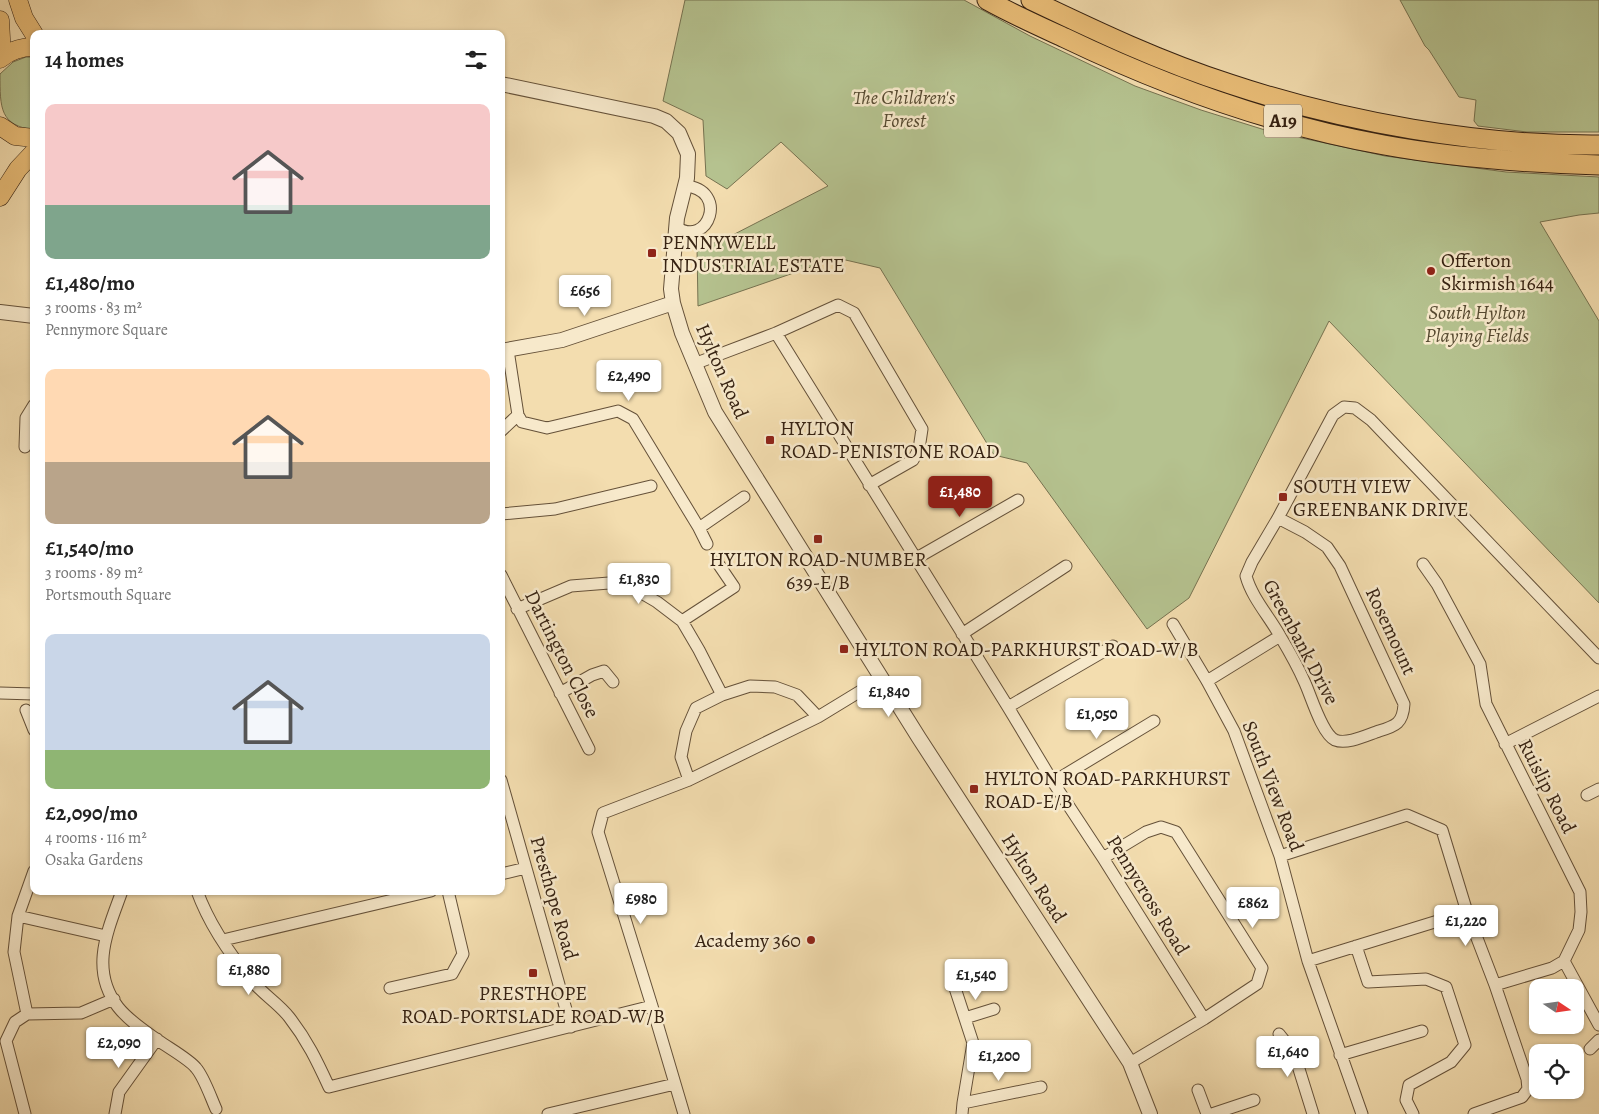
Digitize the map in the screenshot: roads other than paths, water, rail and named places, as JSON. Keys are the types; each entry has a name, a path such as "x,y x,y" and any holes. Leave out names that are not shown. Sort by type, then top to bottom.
{"highway":[{"name":"A19","path":"987,0 1120,64 1172,86 1280,121 1384,145 1434,152 1540,163 1599,165"},
{"name":"A19","path":"1031,0 1129,46 1180,67 1230,84 1334,114 1433,132 1498,140 1599,145"}],"main road":[{"path":"18,0 24,18 32,30"},
{"path":"0,20 1,58 18,49 30,48"},
{"path":"0,126 15,136 30,138"},
{"path":"0,197 18,169 30,156"}],"street":[{"name":"Hylton Road","path":"505,85 654,116 666,121 678,133 688,154 685,186 676,227 671,289 682,334 715,412 924,746 1130,1063 1150,1114"},
{"path":"676,227 685,232 693,232 706,224 710,217 710,201 706,194 699,189 685,186"},
{"path":"673,303 562,340 505,350 518,415 522,422 548,428 618,412 633,419 708,544"},
{"path":"694,364 776,333 838,305 854,313 922,428 920,449 913,460 869,485"},
{"path":"0,312 30,316"},
{"name":"Pennycross Road","path":"776,333 1053,782 1204,1019"},
{"name":"Greenbank Drive","path":"1333,740 1326,732 1305,683 1280,636 1249,587 1246,576 1333,415 1344,407 1355,408 1371,420 1599,658"},
{"path":"26,447 26,418 30,412"},
{"path":"505,427 518,415"},
{"path":"505,514 555,509 651,486"},
{"path":"699,528 744,497"},
{"path":"915,559 1018,500"},
{"name":"Rosemount","path":"1278,518 1305,532 1327,547 1340,566 1404,704 1404,714 1394,727 1341,742 1333,740"},
{"path":"682,621 734,587 717,562"},
{"name":"Ruislip Road","path":"1423,564 1437,584 1480,664 1486,704 1580,892 1581,912 1579,930 1564,961"},
{"path":"962,634 1066,566"},
{"name":"Dartington Close","path":"505,583 589,750"},
{"path":"518,609 571,586 609,583 646,594 682,621 722,695"},
{"name":"South View Road","path":"1172,624 1207,681 1234,731 1280,856 1308,961 1362,1114"},
{"path":"1207,681 1280,636"},
{"path":"1008,707 1113,646"},
{"path":"560,693 592,675 604,671 613,682"},
{"path":"684,1114 598,832 603,813 690,780 818,717 882,678"},
{"path":"690,780 681,757 686,731 696,708 722,695 750,686 775,687 797,695 818,717"},
{"path":"2,691 30,694"},
{"path":"1505,744 1599,696"},
{"path":"26,710 30,720"},
{"path":"1053,782 1154,721"},
{"path":"1587,795 1599,789"},
{"name":"Presthope Road","path":"505,794 571,1026"},
{"path":"1280,856 1407,815 1442,830 1467,912 1495,985 1527,1079 1528,1089 1522,1097 1474,1114"},
{"path":"1103,858 1146,832 1161,827 1176,832 1262,968 1258,984 1130,1063"},
{"path":"505,873 526,868"},
{"path":"27,1014 14,952 18,916 30,882"},
{"path":"121,895 102,952 104,974 108,989 118,1006 131,1020 196,1067 216,1109"},
{"path":"198,895 202,905 223,940 254,983 288,1015 310,1046 329,1087 652,1006"},
{"path":"223,940 414,895"},
{"path":"390,988 452,974 462,954 449,895"},
{"path":"1308,961 1467,912"},
{"path":"18,916 106,936"},
{"path":"1356,946 1368,982 1426,979 1446,988 1449,996 1465,1045 1451,1062 1409,1085 1406,1100 1413,1114"},
{"path":"1495,985 1552,968 1564,961 1599,1025"},
{"path":"954,985 973,1043 962,1108 1041,1087"},
{"path":"25,1114 6,1041 15,1022 27,1014 81,1013 114,999"},
{"path":"965,1018 994,1009"},
{"path":"1340,1054 1422,1031"},
{"path":"1279,1034 1294,1053 1313,1114"},
{"path":"115,1114 119,1092 156,1039"},
{"path":"1590,1049 1599,1040"},
{"path":"548,1114 675,1084"},
{"path":"1198,1090 1207,1114"},
{"path":"1212,1114 1254,1100"}],"place":[{"name":"PENNYWELL INDUSTRIAL ESTATE","path":"652,253"},
{"name":"Offerton Skirmish 1644","path":"1431,271"},
{"name":"HYLTON ROAD-PENISTONE ROAD","path":"770,440"},
{"name":"SOUTH VIEW GREENBANK DRIVE","path":"1283,497"},
{"name":"HYLTON ROAD-NUMBER 639-E/B","path":"818,539"},
{"name":"HYLTON ROAD-PARKHURST ROAD-W/B","path":"844,649"},
{"name":"HYLTON ROAD-PARKHURST ROAD-E/B","path":"974,789"},
{"name":"Academy 360","path":"811,940"},
{"name":"PRESTHOPE ROAD-PORTSLADE ROAD-W/B","path":"533,973"}],"park label":[{"name":"The Children's Forest","path":"904,108"},
{"name":"South Hylton Playing Fields","path":"1477,324"}]}
